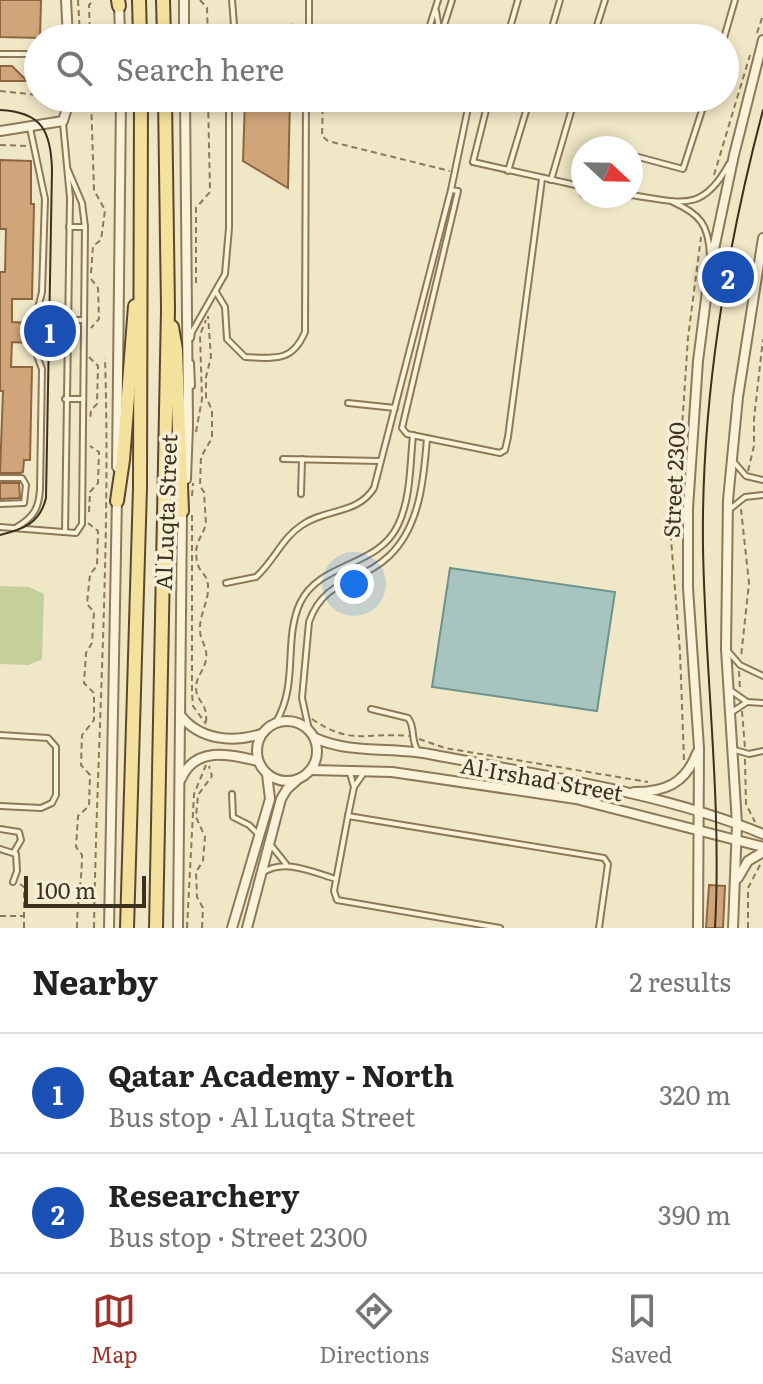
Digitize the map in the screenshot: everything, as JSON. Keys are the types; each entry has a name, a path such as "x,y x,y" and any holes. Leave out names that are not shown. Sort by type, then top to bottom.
{"main road":[{"path":"138,0 139,24"},
{"path":"163,24 165,0"},
{"name":"Al Luqta Street","path":"127,928 140,488 141,112"},
{"name":"Al Luqta Street","path":"156,928 168,309 165,112"},
{"path":"117,501 142,231"},
{"path":"168,309 176,350 182,511"}],"street":[{"path":"66,0 67,24"},
{"path":"184,0 184,24"},
{"path":"119,2 120,24"},
{"name":"Street 2300","path":"698,928 699,748 688,588 688,508 698,361 710,268 758,41"},
{"path":"0,131 30,128 65,118 66,112"},
{"path":"109,928 121,112"},
{"name":"Al Luqta Street","path":"178,928 182,511 188,426 185,112"},
{"path":"733,928 737,824 726,649 728,511 738,397 763,238"},
{"path":"181,716 193,729 208,736 240,738 262,733 276,722 294,721 312,734 317,754 311,770 283,794 247,928"},
{"path":"232,928 270,799 266,773 258,761 257,747 262,733"},
{"name":"Al Irshad Street","path":"312,734 339,746 420,753 617,792 700,811 760,833"},
{"name":"Al Irshad Street","path":"617,792 657,791 676,783 690,770 699,748"},
{"path":"180,784 191,763 203,757 223,755 258,761"},
{"name":"Al Irshad Street","path":"311,770 366,770 472,782 576,799 737,839 760,852"},
{"path":"266,773 281,781 298,779"},
{"path":"735,886 748,861 760,852"}],"lane":[{"path":"232,0 234,24"},
{"path":"309,0 309,24"},
{"path":"431,24 438,0"},
{"path":"444,24 452,0"},
{"path":"511,24 518,0"},
{"path":"553,24 560,0"},
{"path":"597,24 605,0"},
{"path":"728,24 735,0"},
{"path":"436,8 438,24"},
{"path":"0,54 24,54"},
{"path":"188,426 192,332 225,274 229,228 229,112"},
{"path":"216,292 225,307 227,339 245,357 277,358 292,353 300,343 305,332 306,112"},
{"path":"226,583 256,577 285,540 303,524 361,504 374,488 451,190 467,112"},
{"path":"485,112 472,160 571,184"},
{"path":"508,171 526,112"},
{"path":"551,181 571,112"},
{"path":"643,158 683,169 701,112"},
{"path":"65,118 69,227 65,532"},
{"path":"16,528 31,518 39,506 40,489 42,369 33,345 33,329 42,292 45,199 30,128"},
{"path":"643,197 691,201 708,195 734,155"},
{"path":"0,527 76,533 82,524 85,227 82,203 68,170"},
{"path":"451,190 458,191 403,426 405,433 497,452 505,450 542,179"},
{"path":"671,201 692,210 703,225 709,244 710,268"},
{"path":"69,227 85,227"},
{"path":"67,320 84,320"},
{"path":"65,399 83,399"},
{"path":"348,403 395,408"},
{"path":"276,722 289,689 294,625 299,605 313,585 335,570 369,556 391,536 406,502 413,435"},
{"path":"312,734 305,713 303,689 312,612 331,589 376,566 399,545 417,505 427,438"},
{"path":"283,459 381,461"},
{"path":"301,494 302,459"},
{"path":"731,459 746,476 763,480"},
{"path":"0,478 22,478 26,485 24,503 0,504"},
{"path":"728,511 745,497 763,495"},
{"path":"726,649 740,665 763,676"},
{"path":"729,688 743,702 763,703"},
{"path":"729,718 743,702"},
{"path":"371,709 408,718 414,745 420,753"},
{"path":"0,735 48,738 53,741 56,747 56,790 55,799 45,807 0,806"},
{"path":"397,751 412,736"},
{"path":"732,749 745,754 763,751"},
{"path":"349,769 354,787"},
{"path":"366,770 354,787 336,879 334,895 337,900 500,928"},
{"path":"232,794 233,817 249,825 259,836"},
{"path":"348,816 604,858 608,864 599,928"},
{"path":"249,825 263,821"},
{"path":"0,829 19,832 21,840 14,852"},
{"path":"270,844 288,866"},
{"path":"0,849 14,852 17,857 13,882"},
{"path":"261,873 272,867 288,866 336,879"}],"path":[{"path":"78,0 81,24"},
{"path":"89,24 89,5 94,0"},
{"path":"200,0 207,8"},
{"path":"207,0 208,24"},
{"path":"758,41 763,15"},
{"path":"739,90 750,54"},
{"path":"0,91 24,94"},
{"path":"91,112 94,190 105,210 101,240 93,246 91,279 98,288 99,319 91,328"},
{"path":"196,284 196,208 210,192 208,112"},
{"path":"323,112 322,136 328,141 455,172"},
{"path":"711,180 732,112"},
{"path":"0,145 34,147"},
{"path":"682,766 686,750 671,539 677,501 690,325 701,251 698,227 703,225"},
{"path":"203,310 208,316 211,357 206,377 206,397 212,410 212,438 201,457 199,482 206,503 206,524 198,535 197,545 198,566 207,579 207,600 200,619 200,632 207,656 196,686 197,694 205,703 208,736"},
{"path":"195,444 202,399 200,335 208,316"},
{"path":"746,476 754,446 763,339"},
{"path":"88,356 98,366 97,404 91,410 90,421"},
{"path":"94,928 104,634 105,358"},
{"path":"77,928 77,900 82,889 82,855 76,847 78,816 89,806 90,775 81,765 82,735 94,720 94,693 84,683 94,612 87,604 90,574 97,566 98,531 88,523 90,492 98,483 99,452 88,445"},
{"path":"193,477 192,694 193,706 206,724"},
{"path":"745,497 740,515 749,583 740,665 746,804 760,833"},
{"path":"305,713 327,729 349,737 412,736 445,748 657,782"},
{"path":"187,928 194,794 208,763 212,776 198,795 196,817 205,837 203,861 196,872 197,897 203,908 202,928"},
{"path":"748,928 748,888 762,862 760,852"},
{"path":"13,882 24,887 24,928"},
{"path":"0,916 24,916"}],"green space":[{"path":"0,586 29,587 44,594 42,659 29,665 0,664"}],"water":[{"path":"450,568 615,592 597,711 432,687"}],"building":[{"path":"0,0 41,0 40,24 24,24 24,38 0,37"},
{"path":"0,66 12,66 24,78 24,81 0,81"},
{"path":"245,112 290,112 288,188 243,161"},
{"path":"0,160 31,161 31,204 34,204 32,299 12,299 12,322 29,323 28,343 12,342 11,367 32,367 30,460 24,460 23,472 20,473 0,473 3,391 0,391 0,272 5,272 6,229 0,229"},
{"path":"723,252 739,255 731,302 715,300"},
{"path":"45,307 59,308 58,356 44,356"},
{"path":"0,483 19,483 20,498 0,499"},
{"path":"709,885 725,886 723,928 706,928"}],"tram line":[{"path":"0,110 26,115 41,126 49,144 52,170 46,498 40,513 30,524 0,535"},
{"path":"715,928 715,785 703,547 706,438 727,271 763,110"}],"place":[{"name":"Researchery","path":"728,277"},
{"name":"Qatar Academy - North","path":"50,331"}]}
